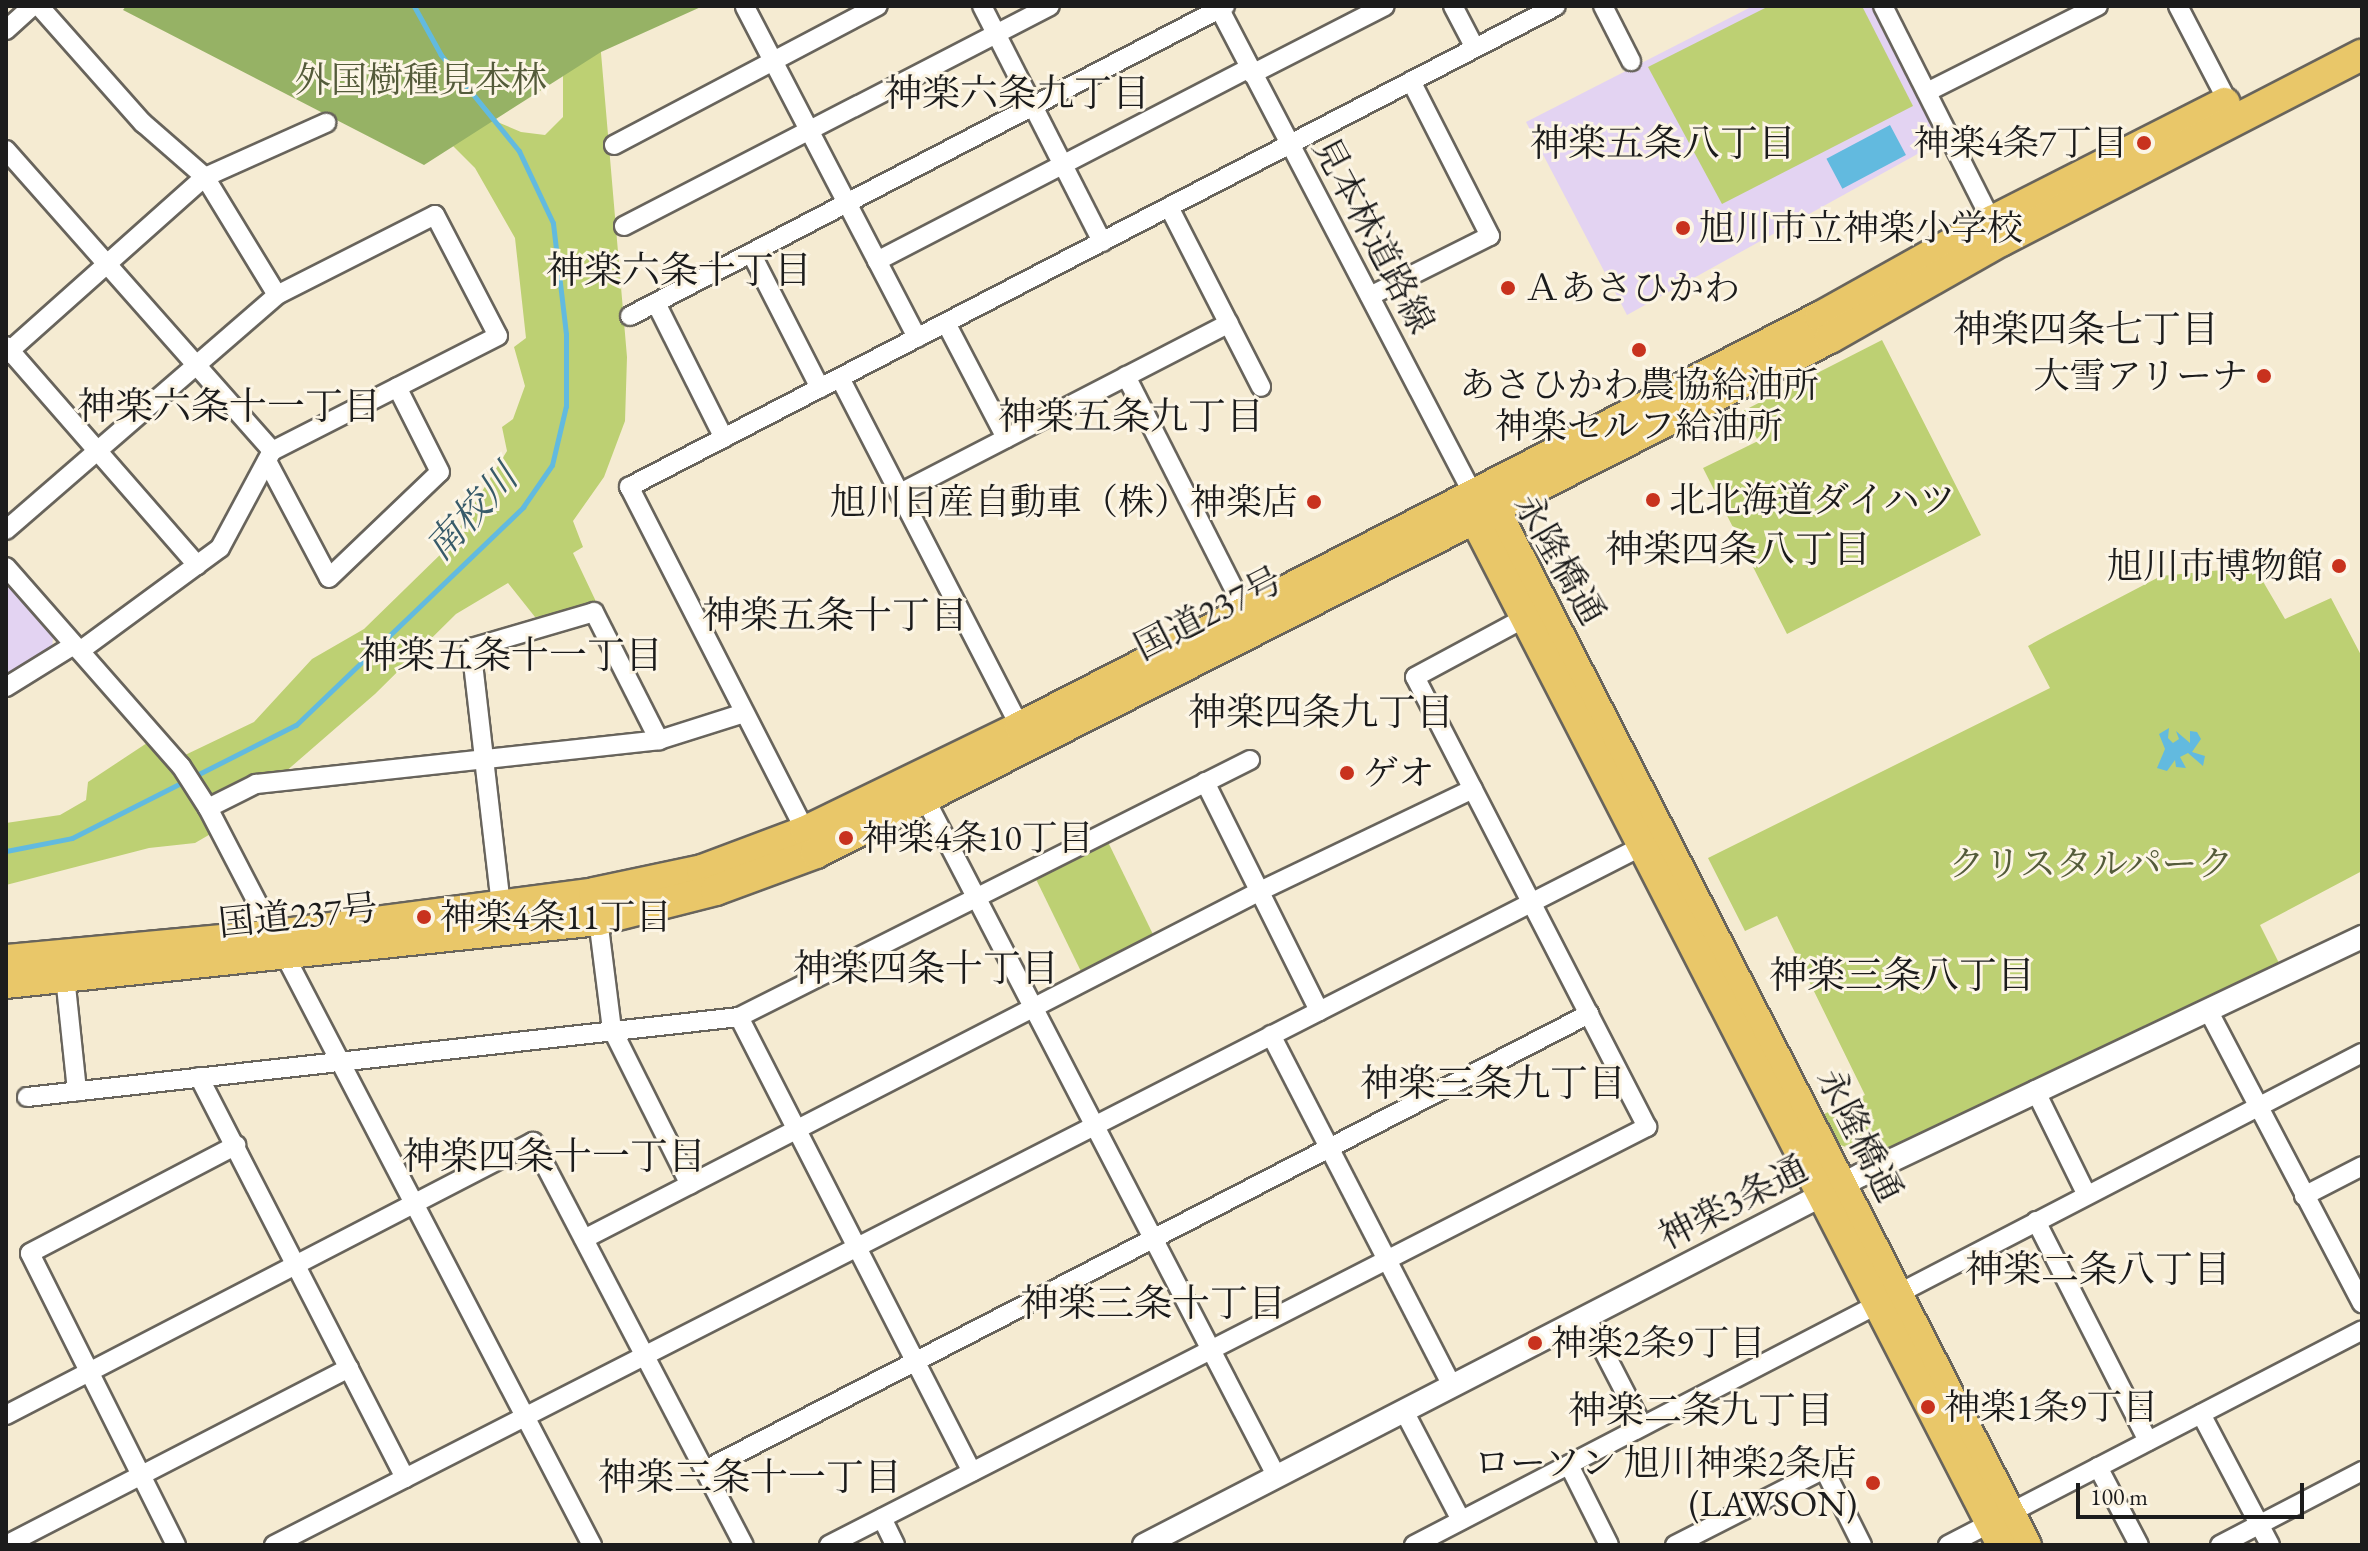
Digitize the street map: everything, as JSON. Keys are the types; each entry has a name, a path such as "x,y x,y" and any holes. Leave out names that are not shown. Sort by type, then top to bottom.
{"highway":[{"name":"国道237号","path":"1997,231 2228,102 2362,33"},
{"name":"国道237号","path":"6,960 64,965 282,945 596,906 702,870 811,842 1481,508 1820,317 2362,55"},
{"name":"国道237号","path":"6,983 64,965"}],"main road":[{"name":"永隆橋通","path":"1481,508 2000,1527 2027,1545"}],"street":[{"path":"6,30 36,6 143,123 205,177 277,295"},
{"path":"614,145 878,6"},
{"path":"982,6 1102,242"},
{"path":"624,226 1050,6"},
{"path":"877,261 1062,164 1385,6"},
{"path":"1453,6 1475,48"},
{"path":"811,842 629,487 1556,6"},
{"path":"1603,6 1631,61"},
{"path":"1883,6 1929,91 1997,231"},
{"path":"1929,91 2098,6"},
{"path":"2178,6 2228,102"},
{"path":"745,7 917,338"},
{"path":"630,316 1221,7"},
{"name":"見本林道路線","path":"1221,7 1251,71 1481,508"},
{"path":"1370,296 1490,236 1411,81"},
{"path":"197,565 7,351 205,177 326,123"},
{"path":"6,150 196,363 270,456 329,578 440,472 397,387"},
{"path":"6,181 21,168"},
{"path":"1169,207 1261,387"},
{"path":"6,530 277,295 435,215 498,336 270,456 220,548 77,648 6,687"},
{"path":"751,253 820,388"},
{"path":"656,303 724,438"},
{"path":"946,323 1006,438"},
{"path":"900,493 1229,323"},
{"path":"1126,376 1251,621"},
{"path":"840,378 1025,736"},
{"path":"6,567 190,780 208,808 592,1545"},
{"path":"502,916 471,648 594,612 659,740"},
{"path":"829,1545 1647,1127 1415,677 1536,612"},
{"path":"208,808 256,784 659,740 744,713"},
{"path":"27,1097 739,1017 1250,760"},
{"path":"1205,782 1319,1011"},
{"path":"920,789 1036,1005 1277,1477"},
{"path":"584,1239 1260,891 1473,789"},
{"path":"274,1545 1652,841"},
{"path":"596,906 612,1029 690,1185"},
{"name":"神楽3条通","path":"1144,1545 1831,1190 2035,1090 2209,1012 2362,937"},
{"path":"64,965 77,1091"},
{"path":"2209,1012 2362,1303"},
{"path":"705,1470 1589,1014"},
{"path":"739,1017 794,1130 972,1472"},
{"path":"1271,1035 1452,1385"},
{"path":"1414,1545 2362,1053"},
{"path":"199,1077 237,1145 405,1478"},
{"path":"2035,1090 2087,1195"},
{"path":"6,1415 533,1142 744,1545"},
{"path":"176,1545 30,1253 237,1145"},
{"path":"2304,1196 2362,1166"},
{"path":"2036,1221 2148,1441"},
{"path":"1586,1317 1642,1425"},
{"path":"1948,1545 2000,1527 2098,1467 2362,1330"},
{"path":"6,1545 349,1368"},
{"path":"1404,1411 1461,1520"},
{"path":"2201,1414 2270,1545"},
{"path":"1569,1465 1609,1545"},
{"path":"2098,1467 2139,1545"},
{"path":"1675,1545 1824,1469 1862,1545"},
{"path":"2220,1545 2362,1471"},
{"path":"882,1518 895,1545"}],"shaded area":[{"name":"旭川市立神楽小学校","path":"1753,6 1871,6 1941,141 1627,315 1526,122"},
{"path":"6,583 53,637 52,651 6,676"}],"green space":[{"name":"外国樹種見本林","path":"126,6 703,6 601,52 424,165 123,10"},
{"path":"597,6 627,357 625,421 604,477 573,521 583,547 573,553 600,610 535,617 508,583 456,614 375,694 284,773 213,799 183,756 254,722 312,659 364,629 447,548 507,451 502,427 513,419 525,386 514,347 526,338 515,238 475,168 427,120 476,113 521,132 545,135 563,117 563,63"},
{"path":"1769,6 1862,6 1913,106 1722,204 1648,67"},
{"path":"1882,340 1981,535 1787,634 1703,468 1758,441 1743,411"},
{"name":"クリスタルパーク","path":"2251,561 2285,619 2331,598 2362,657 2362,871 2260,925 2281,967 1871,1157 1838,1144 1824,1114 1865,1095 1777,916 1745,931 1708,858 2050,688 2028,646 2048,635 2161,576 2222,570"},
{"path":"153,739 214,832 195,843 149,848 6,885 6,823 60,815 86,800 88,782"},
{"path":"1107,840 1153,935 1081,971 1034,876"}],"water":[{"path":"1890,125 1906,155 1842,189 1826,159"},
{"path":"2169,728 2168,738 2173,743 2179,739 2176,731 2190,743 2190,731 2197,732 2201,739 2192,752 2205,756 2203,766 2188,753 2180,757 2186,768 2176,767 2175,760 2167,771 2157,768 2165,749 2159,734"}],"waterway":[{"name":"南校川","path":"6,851 72,838 296,725 523,507 552,465 566,406 566,334 553,223 519,151 441,55 414,6"}],"place":[{"name":"神楽4条7丁目","path":"2144,143"},
{"name":"旭川市立神楽小学校","path":"1683,228"},
{"name":"Ａあさひかわ","path":"1508,288"},
{"name":"あさひかわ農協給油所 神楽セルフ給油所","path":"1639,350"},
{"name":"大雪アリーナ","path":"2264,376"},
{"name":"北北海道ダイハツ","path":"1653,500"},
{"name":"旭川日産自動車（株）神楽店","path":"1314,502"},
{"name":"旭川市博物館","path":"2339,566"},
{"name":"ゲオ","path":"1347,773"},
{"name":"神楽4条10丁目","path":"846,838"},
{"name":"神楽4条11丁目","path":"424,917"},
{"name":"神楽2条9丁目","path":"1535,1343"},
{"name":"神楽1条9丁目","path":"1928,1407"},
{"name":"ローソン 旭川神楽2条店 (LAWSON)","path":"1873,1483"}],"district":[{"name":"神楽六条九丁目","path":"1017,93"},
{"name":"神楽五条八丁目","path":"1663,143"},
{"name":"神楽六条十丁目","path":"679,270"},
{"name":"神楽四条七丁目","path":"2086,329"},
{"name":"神楽六条十一丁目","path":"229,406"},
{"name":"神楽五条九丁目","path":"1131,416"},
{"name":"神楽四条八丁目","path":"1738,549"},
{"name":"神楽五条十丁目","path":"835,615"},
{"name":"神楽五条十一丁目","path":"511,655"},
{"name":"神楽四条九丁目","path":"1321,712"},
{"name":"神楽四条十丁目","path":"926,968"},
{"name":"神楽三条八丁目","path":"1902,975"},
{"name":"神楽三条九丁目","path":"1493,1083"},
{"name":"神楽四条十一丁目","path":"554,1156"},
{"name":"神楽二条八丁目","path":"2098,1269"},
{"name":"神楽三条十丁目","path":"1153,1303"},
{"name":"神楽二条九丁目","path":"1701,1410"},
{"name":"神楽三条十一丁目","path":"750,1477"}]}
